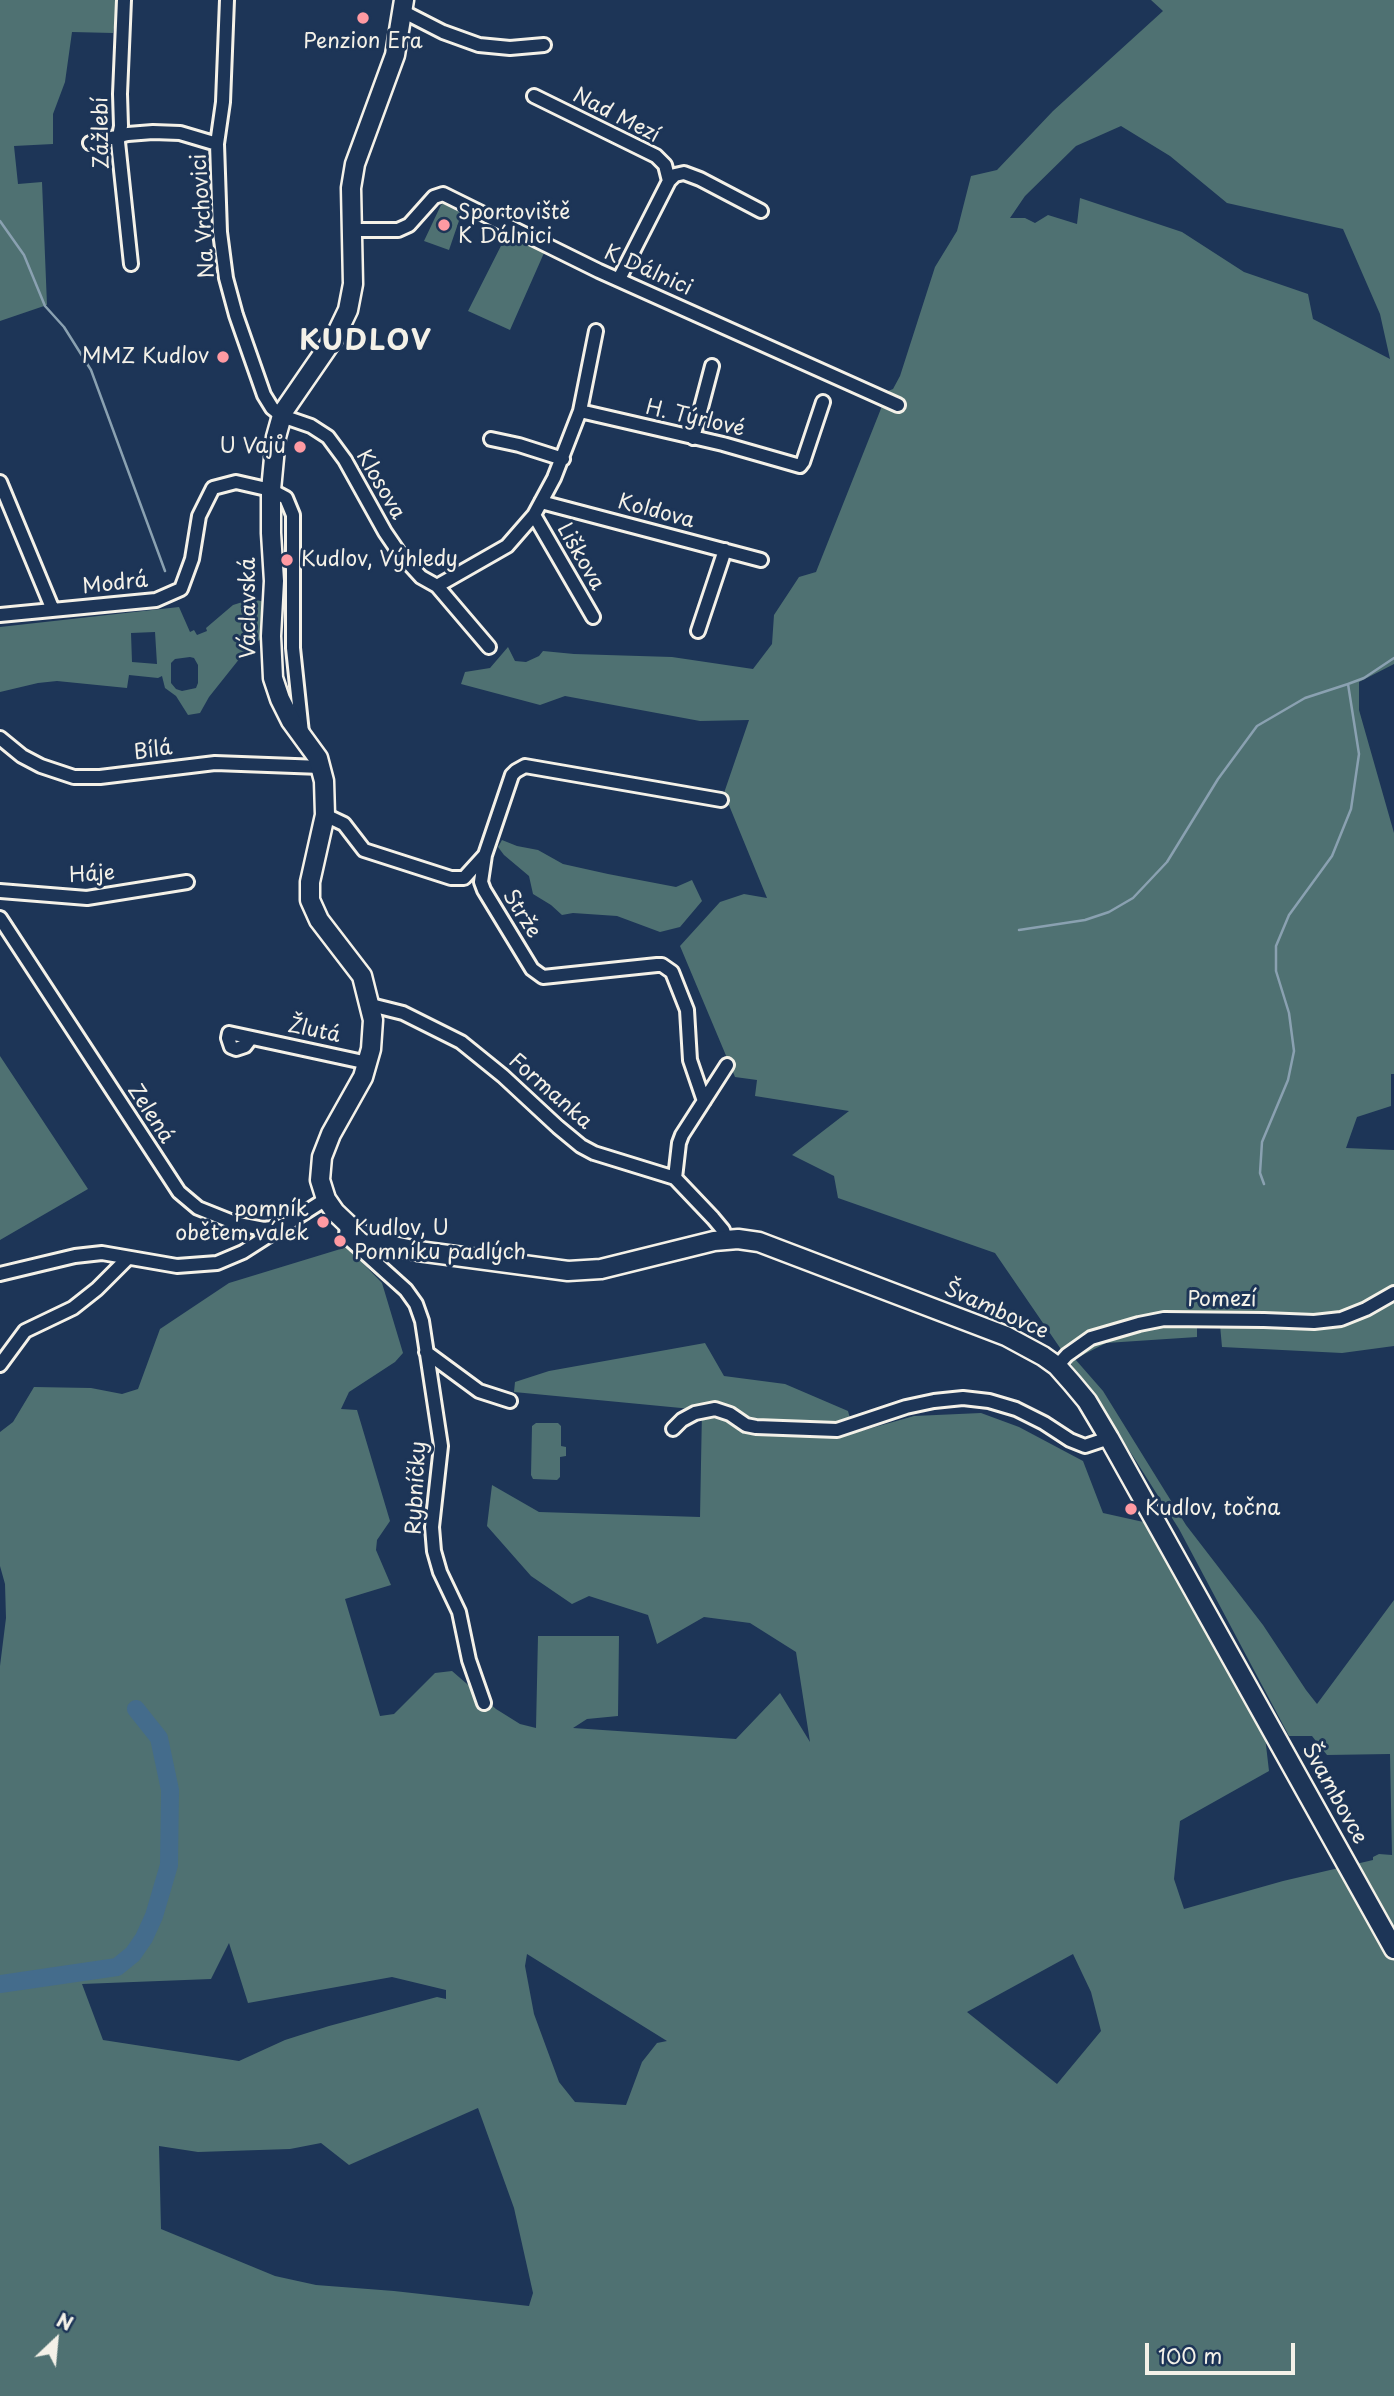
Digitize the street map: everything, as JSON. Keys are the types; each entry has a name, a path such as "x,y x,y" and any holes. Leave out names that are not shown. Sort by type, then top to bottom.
{"street":[{"name":"Zážlebí","path":"124,0 120,136 131,264"},
{"name":"Na Vrchovici","path":"228,0 223,102 217,144 220,232 226,278 236,315 264,395 272,408 282,416"},
{"path":"403,6 443,32 479,45 510,48 544,45"},
{"name":"Václavská","path":"326,1199 320,1180 322,1157 368,1063 373,1034 371,1006 362,976 319,920 310,900 310,882 325,815 321,767 313,750 291,721 279,699 271,668 274,581 271,490 276,437 282,416 343,324 348,310 353,284 351,188 355,164 396,55 403,6"},
{"name":"Nad Mezí","path":"534,96 656,156 665,165 669,181"},
{"path":"90,143 153,132 180,133 217,144"},
{"path":"619,279 669,181 675,175 684,173 761,211"},
{"name":"K Dálnici","path":"352,230 398,230 409,225 434,197 443,194 619,279 898,405"},
{"path":"437,586 507,546 534,515 563,459 580,411 596,331"},
{"path":"693,438 712,366"},
{"name":"H. Týrlové","path":"580,411 800,466 823,402"},
{"name":"Klosova","path":"282,416 312,426 328,437 345,460 400,554 421,576 437,586 489,647"},
{"path":"491,439 563,459"},
{"path":"0,482 53,610"},
{"name":"Modrá","path":"0,615 156,600 181,589 192,559 198,516 213,488 236,482 271,490"},
{"name":"Koldova","path":"541,502 761,559"},
{"name":"Liškova","path":"534,515 593,617"},
{"path":"698,631 725,550"},
{"name":"Bílá","path":"0,738 32,761 74,777 100,777 215,763 321,767"},
{"name":"Strže","path":"704,1101 690,1060 687,1010 672,972 662,965 657,965 550,978 537,974 481,885 485,855 512,775 525,766 721,800"},
{"path":"325,815 344,824 364,850 451,878 464,878 485,855"},
{"name":"Háje","path":"0,891 88,898 187,882"},
{"name":"Zelená","path":"0,918 179,1192 198,1208 238,1224 264,1229 286,1226"},
{"name":"Formanka","path":"371,1006 403,1013 461,1042 581,1146 618,1162 675,1178"},
{"name":"Žlutá","path":"251,1038 368,1063"},
{"path":"726,1239 723,1230 675,1178 679,1143 727,1065"},
{"path":"0,1274 75,1256 102,1253 177,1266 217,1263 243,1252 326,1199 347,1224"},
{"name":"Švambovce","path":"347,1224 384,1244 418,1251 577,1271 601,1269 726,1239 759,1242 1006,1336 1057,1366 1087,1401 1109,1438 1394,1949"},
{"name":"Rybníčky","path":"347,1224 346,1236 394,1278 416,1304 422,1321 441,1446 432,1527 434,1550 440,1572 459,1612 469,1660 484,1703"},
{"path":"0,1365 25,1331 73,1308 128,1258"},
{"name":"Pomezí","path":"1057,1366 1067,1354 1091,1338 1139,1324 1164,1319 1314,1322 1341,1319 1366,1310 1394,1293"},
{"path":"426,1352 479,1391 510,1401"},
{"path":"673,1429 695,1413 715,1409 730,1414 746,1425 756,1427 837,1430 906,1407 963,1398 989,1401 1016,1409 1085,1446 1109,1438"}],"green space":[{"path":"0,0 119,0 113,33 72,32 65,82 53,114 53,144 14,146 18,184 42,182 47,305 0,321"},
{"path":"1151,0 1394,0 1394,664 1359,682 1359,710 1394,833 1394,1074 1391,1074 1391,1106 1357,1117 1346,1148 1394,1150 1394,1346 1342,1353 1222,1347 1220,1325 1197,1325 1197,1337 1106,1343 1075,1359 1103,1391 1186,1525 1263,1625 1317,1704 1394,1600 1394,2396 0,2396 0,1666 6,1618 5,1584 0,1566 0,1432 13,1422 34,1387 91,1388 122,1394 138,1389 160,1329 229,1283 347,1247 382,1283 403,1353 395,1362 349,1392 341,1409 357,1410 390,1521 377,1540 376,1550 391,1585 345,1599 380,1716 394,1714 435,1673 452,1671 496,1709 520,1724 536,1728 538,1636 619,1636 618,1716 587,1719 573,1728 736,1739 780,1693 810,1742 796,1652 750,1623 704,1617 657,1644 648,1615 589,1596 572,1604 531,1576 487,1526 492,1485 539,1512 700,1517 702,1410 514,1392 515,1382 549,1371 705,1343 724,1376 785,1384 848,1411 854,1433 914,1416 981,1413 1019,1427 1083,1461 1103,1513 1148,1523 1264,1728 1269,1771 1180,1821 1174,1879 1184,1909 1283,1881 1373,1860 1373,1857 1379,1854 1392,1855 1390,1754 1327,1755 1312,1736 1289,1736 1179,1529 1117,1431 995,1253 838,1198 834,1176 792,1155 849,1111 755,1096 757,1080 735,1077 680,946 720,902 744,894 767,898 724,793 749,720 700,721 565,696 540,705 461,684 465,672 490,668 508,647 515,661 526,662 543,651 672,657 753,669 772,644 774,615 799,577 816,572 888,391 893,389 900,376 935,267 957,231 971,176 997,170 1053,111 1163,11","holes":["1121,126 1170,156 1227,203 1343,229 1380,314 1390,359 1313,319 1308,294 1244,272 1182,232 1080,198 1077,224 1048,215 1035,223 1025,218 1010,218 1025,196 1076,146","229,1943 248,2003 392,1977 446,1990 446,1999 437,1997 329,2026 285,2040 239,2061 103,2040 82,1984 211,1979","527,1954 667,2041 657,2043 642,2062 626,2105 575,2102 559,2082 534,2014 525,1966","1073,1954 1091,1992 1101,2031 1057,2084 967,2012","478,2108 514,2208 533,2293 529,2306 316,2285 275,2276 161,2229 159,2146 198,2152 290,2149 321,2143 349,2165"]},
{"name":"Sportoviště K Dálnici","path":"445,202 463,209 449,250 424,241"},
{"path":"509,230 543,248 544,253 510,330 468,311"},
{"path":"252,599 265,602 262,638 244,653 209,697 200,713 188,715 176,696 165,688 162,676 158,678 129,675 127,688 57,681 0,692 0,627 179,607 190,632 194,630 197,635 207,631 206,628 233,605","holes":["155,632 157,664 132,662 131,633","194,658 198,665 198,683 196,688 182,691 171,683 171,663 175,659"]},
{"path":"502,840 538,850 563,864 608,874 676,887 692,880 702,901 680,927 660,932 617,916 573,913 562,915 533,894 529,876 498,847"},
{"path":"0,1056 88,1189 0,1240"},
{"path":"536,1423 558,1423 561,1426 561,1446 566,1447 566,1456 560,1457 560,1477 557,1480 533,1479 531,1475 532,1426"}],"waterway":[{"path":"0,221 24,255 45,306 64,327 91,370 165,571"},
{"path":"1264,1184 1260,1173 1262,1142 1288,1080 1294,1051 1289,1013 1276,971 1276,946 1289,915 1332,856 1351,809 1359,754 1348,684 1364,678 1394,658"},
{"path":"1019,930 1085,920 1109,912 1133,898 1167,862 1218,779 1257,726 1305,698 1348,684"},
{"path":"0,1984 117,1967 133,1954 144,1938 154,1916 169,1865 170,1790 159,1738 136,1709"}],"place":[{"name":"Penzion Era","path":"363,18"},
{"name":"Sportoviště K Dálnici","path":"444,225"},
{"name":"MMZ Kudlov","path":"223,357"},
{"name":"U Vajů","path":"300,447"},
{"name":"Kudlov, Výhledy","path":"287,560"},
{"name":"pomník obětem válek","path":"323,1222"},
{"name":"Kudlov, U Pomníku padlých","path":"340,1241"},
{"name":"Kudlov, točna","path":"1131,1509"}],"district":[{"name":"KUDLOV","path":"366,342"}]}
